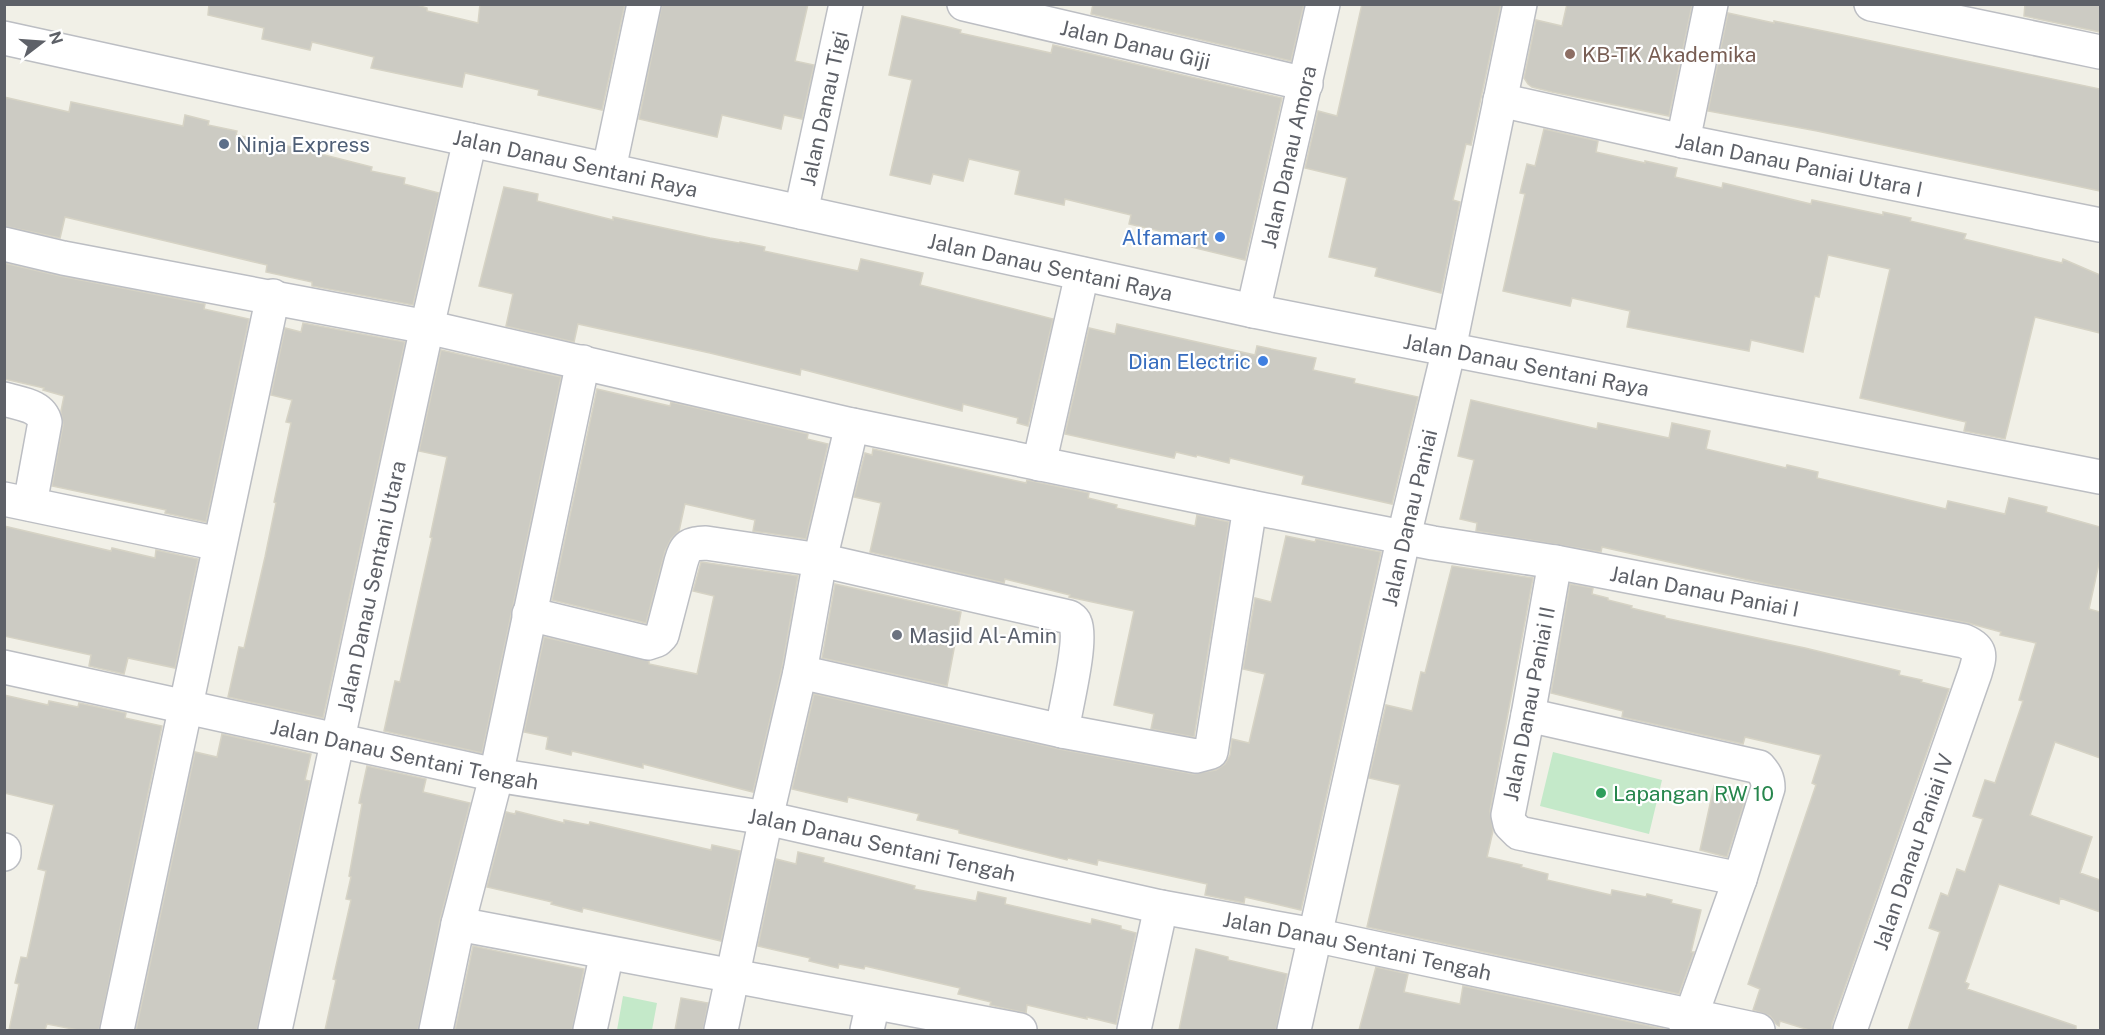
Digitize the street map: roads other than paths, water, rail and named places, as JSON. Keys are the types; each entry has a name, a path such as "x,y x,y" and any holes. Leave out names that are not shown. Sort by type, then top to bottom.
{"street":[{"path":"609,169 644,4"},
{"name":"Jalan Danau Tigi","path":"801,212 846,4"},
{"name":"Jalan Danau Giji","path":"964,4 1048,14 1306,84"},
{"name":"Jalan Danau Amora","path":"1253,311 1323,4"},
{"name":"Jalan Danau Paniai","path":"1294,1030 1404,536 1449,350 1520,4"},
{"path":"1683,141 1711,4"},
{"path":"1871,4 2100,52"},
{"name":"Jalan Danau Sentani Raya","path":"4,38 1253,311 2100,477"},
{"name":"Jalan Danau Paniai Utara I","path":"1500,100 1683,141 2100,225"},
{"name":"Jalan Danau Sentani Utara","path":"275,1030 427,327 470,140"},
{"name":"Jalan Danau Paniai I","path":"4,244 63,258 427,327 852,425 1250,507 1433,543 1555,562 1964,641 1974,645 1978,651 1979,658 1975,674"},
{"path":"1039,464 1082,274"},
{"path":"117,1030 273,296"},
{"path":"436,1030 458,924 496,775 583,363"},
{"path":"4,399 39,410 44,415 45,422 17,502 219,544"},
{"path":"721,1030 800,672 820,560 852,425"},
{"path":"800,672 1062,731 1196,756 1211,752 1250,507"},
{"path":"530,614 648,643 657,640 662,635 684,550 689,546 706,543 820,560 1069,617 1075,621 1076,647 1062,731"},
{"name":"Jalan Danau Paniai II","path":"1555,562 1508,815 1514,830 1519,833 1740,879"},
{"name":"Jalan Danau Sentani Tengah","path":"4,667 496,775 766,818 1161,907 1314,934 1688,1023 1758,1030"},
{"name":"Jalan Danau Paniai IV","path":"1850,1030 1975,674"},
{"path":"1528,715 1758,767 1768,780 1768,788 1740,879 1688,1023"},
{"path":"1134,1030 1161,907"},
{"path":"458,924 732,977 870,1017 1007,1029"},
{"path":"591,1030 607,952"}],"place":[{"name":"KB-TK Akademika","path":"1570,54"},
{"name":"Ninja Express","path":"224,144"},
{"name":"Alfamart","path":"1220,237"},
{"name":"Dian Electric","path":"1263,361"},
{"name":"Masjid Al-Amin","path":"897,635"},
{"name":"Lapangan RW 10","path":"1601,793"}]}
